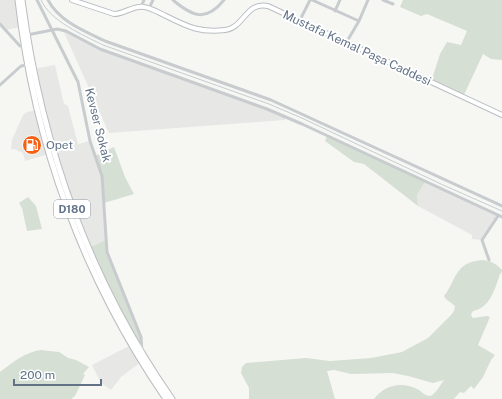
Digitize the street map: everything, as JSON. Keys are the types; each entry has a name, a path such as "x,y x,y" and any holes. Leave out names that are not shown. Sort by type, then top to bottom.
{"highway":[{"name":"D180","path":"18,0 27,65 37,110 48,154 64,202 79,241 119,323 137,355 166,399"},
{"name":"D180","path":"22,0 27,35 42,109 54,154 72,207 101,277 127,327 172,399"}],"street":[{"name":"Kevser Sokak","path":"37,0 78,82 90,141 102,176 107,252 141,337 143,343 142,352"},
{"path":"48,0 65,19 85,32 105,41 271,100 502,206"},
{"name":"Mustafa Kemal Paşa Caddesi","path":"72,0 114,14 123,13 141,7 149,8 193,29 203,31 224,30 234,27 261,2 502,115"},
{"path":"141,7 144,0"},
{"path":"149,8 153,0"},
{"path":"173,0 188,11 202,14 214,11 224,0"},
{"path":"300,20 311,0 359,22"},
{"path":"335,11 340,0"},
{"path":"346,43 359,22 368,0"},
{"path":"383,0 393,4"},
{"path":"0,24 20,46 24,46"},
{"path":"27,35 57,29 66,31 100,49 272,111 502,217"},
{"path":"0,85 22,66 27,65"},
{"path":"446,192 450,182"},
{"path":"489,260 482,240 498,216"}],"shaded area":[{"path":"0,0 18,0 21,27 6,30 0,24"},
{"path":"403,0 502,0 502,60 491,59 483,54 463,97 431,82 440,54 447,42 461,45 467,31 427,14 421,16 400,7"},
{"path":"63,30 100,49 286,117 285,120 109,133"},
{"path":"55,65 64,104 68,106 78,144 90,141 102,176 106,240 88,248 72,207 33,69"},
{"path":"37,110 49,154 25,161 23,153 11,149 12,140 23,115 27,112"},
{"path":"327,136 425,182 417,195 418,206 364,164 354,162 325,141"},
{"path":"114,147 125,177 134,194 104,203 103,181 95,156"},
{"path":"425,182 498,216 482,240 472,239 472,235 418,206 417,195"},
{"path":"28,197 36,206 42,229 27,231 22,208 19,203"},
{"path":"106,240 106,248 141,337 142,352 88,248"},
{"path":"483,260 496,264 502,272 494,292 488,302 479,309 473,311 471,314 473,318 490,317 478,345 495,355 483,377 474,389 471,386 464,393 460,392 454,399 374,399 383,390 389,387 401,385 413,387 425,395 430,396 436,392 444,380 433,383 393,373 351,374 334,370 327,371 335,399 249,399 249,388 241,373 242,367 246,363 306,358 330,361 371,358 402,352 428,338 454,311 455,306 444,296 457,274 468,263"},
{"path":"131,345 141,362 121,377 111,390 101,383 92,365"},
{"path":"41,350 59,352 68,358 76,360 89,367 83,374 85,375 75,396 71,399 0,399 0,372 24,355"}],"waterway":[{"path":"41,0 45,8 59,21 103,45 269,104 502,211"}],"place":[{"name":"Opet","path":"32,145"}]}
